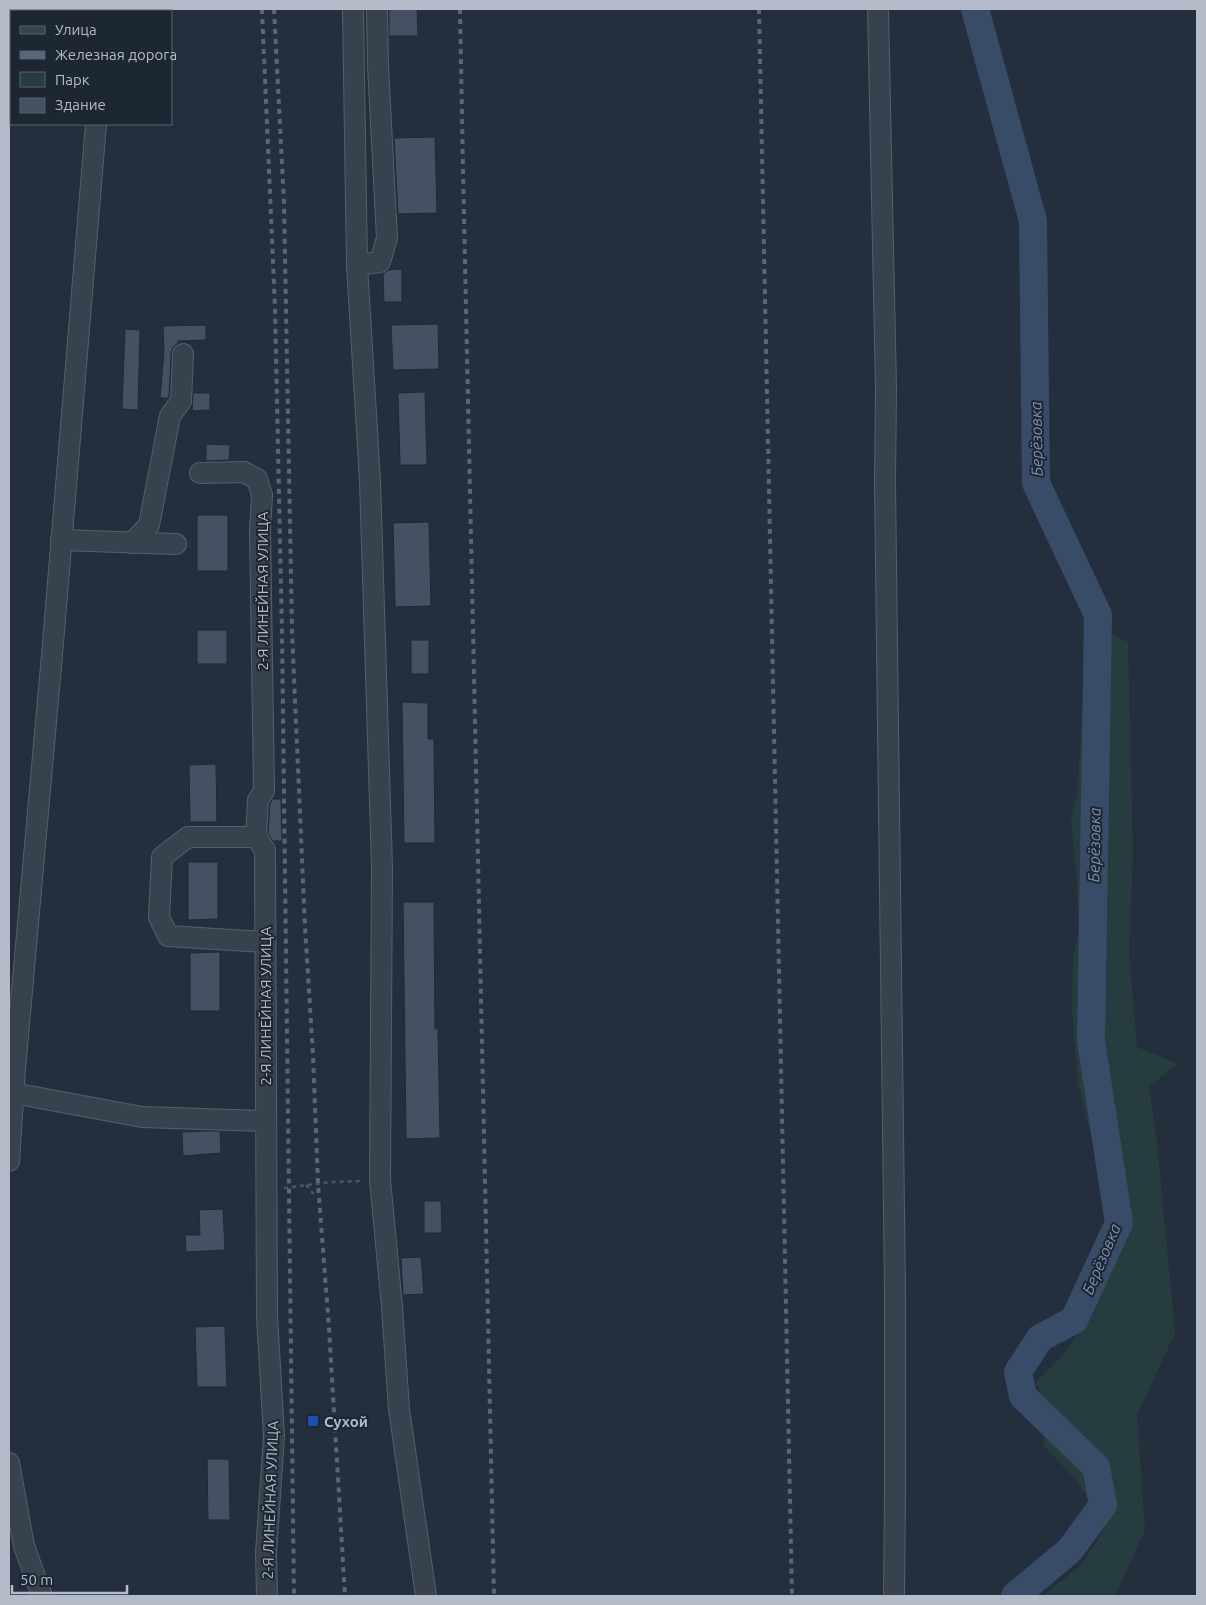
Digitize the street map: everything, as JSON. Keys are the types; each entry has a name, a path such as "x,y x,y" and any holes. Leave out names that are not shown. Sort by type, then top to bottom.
{"street":[{"path":"353,9 357,265 370,481 382,867 380,1180 399,1409 426,1596"},
{"path":"357,265 380,262 387,238 377,9"},
{"path":"878,9 886,390 885,483 895,1292 896,1494 894,1596"},
{"path":"9,1161 13,1093 12,1068 52,655 96,125"},
{"path":"132,543 149,525 170,416 181,401 183,354"},
{"name":"2-Я ЛИНЕЙНАЯ УЛИЦА","path":"200,473 244,472 257,479 262,494 260,530 264,792 258,800 256,837 265,850 267,1316 274,1436 266,1553 267,1596"},
{"path":"61,540 176,544"},
{"path":"256,837 188,837 162,857 160,917 168,936 265,942"},
{"path":"13,1093 142,1117 266,1121"},
{"path":"9,1463 24,1546 42,1596"}],"path":[{"path":"279,1188 330,1182 380,1180"},
{"path":"306,1186 316,1197"}],"green space":[{"path":"1111,634 1128,642 1133,854 1129,951 1137,1047 1178,1064 1149,1086 1157,1142 1175,1333 1137,1415 1145,1530 1115,1596 1042,1596 1079,1567 1105,1529 1089,1499 1076,1480 1043,1445 1048,1407 1036,1382 1069,1348 1102,1285 1109,1220 1100,1170 1078,1083 1072,1008 1073,958 1079,928 1071,820 1077,796 1084,684"}],"building":[{"path":"389,9 417,9 418,36 389,36"},
{"path":"435,137 437,213 398,214 394,138"},
{"path":"402,269 402,302 384,302 383,273 389,270"},
{"path":"438,324 439,369 393,370 391,325"},
{"path":"206,325 206,340 178,341 173,347 169,397 160,398 164,352 163,326"},
{"path":"125,329 140,330 138,410 122,409"},
{"path":"425,392 427,465 400,465 398,393"},
{"path":"193,393 210,393 210,410 192,411"},
{"path":"206,444 230,445 229,460 206,461"},
{"path":"197,515 228,515 228,571 197,571"},
{"path":"429,522 431,606 395,607 393,523"},
{"path":"197,630 227,630 227,664 197,664"},
{"path":"411,640 429,640 429,674 411,674"},
{"path":"402,702 428,703 428,739 434,739 435,843 404,843"},
{"path":"216,764 217,822 190,822 189,765"},
{"path":"273,799 281,799 282,841 273,841 268,834 270,804"},
{"path":"188,862 218,862 218,919 188,920"},
{"path":"403,902 434,902 435,1029 438,1029 440,1138 406,1139"},
{"path":"220,952 220,1011 190,1011 190,953"},
{"path":"220,1131 221,1153 183,1156 182,1132"},
{"path":"424,1201 441,1201 442,1233 424,1233"},
{"path":"223,1209 225,1250 186,1252 185,1235 200,1235 199,1210"},
{"path":"421,1257 424,1294 403,1295 401,1258"},
{"path":"225,1326 227,1387 197,1387 195,1327"},
{"path":"207,1459 229,1459 230,1520 208,1520"}],"waterway":[{"name":"Берёзовка","path":"975,9 1033,221 1036,483 1098,615 1091,1041 1119,1223 1074,1320 1040,1338 1018,1372 1023,1396 1096,1467 1103,1505 1070,1550 1015,1596"}],"railway":[{"path":"262,9 275,308 282,634 294,1596"},
{"path":"274,9 284,203 292,632 305,927 313,1055 318,1184 329,1328 345,1596"},
{"path":"460,9 494,1596"},
{"path":"759,9 792,1596"}],"place":[{"name":"Сухой","path":"313,1421"}]}
